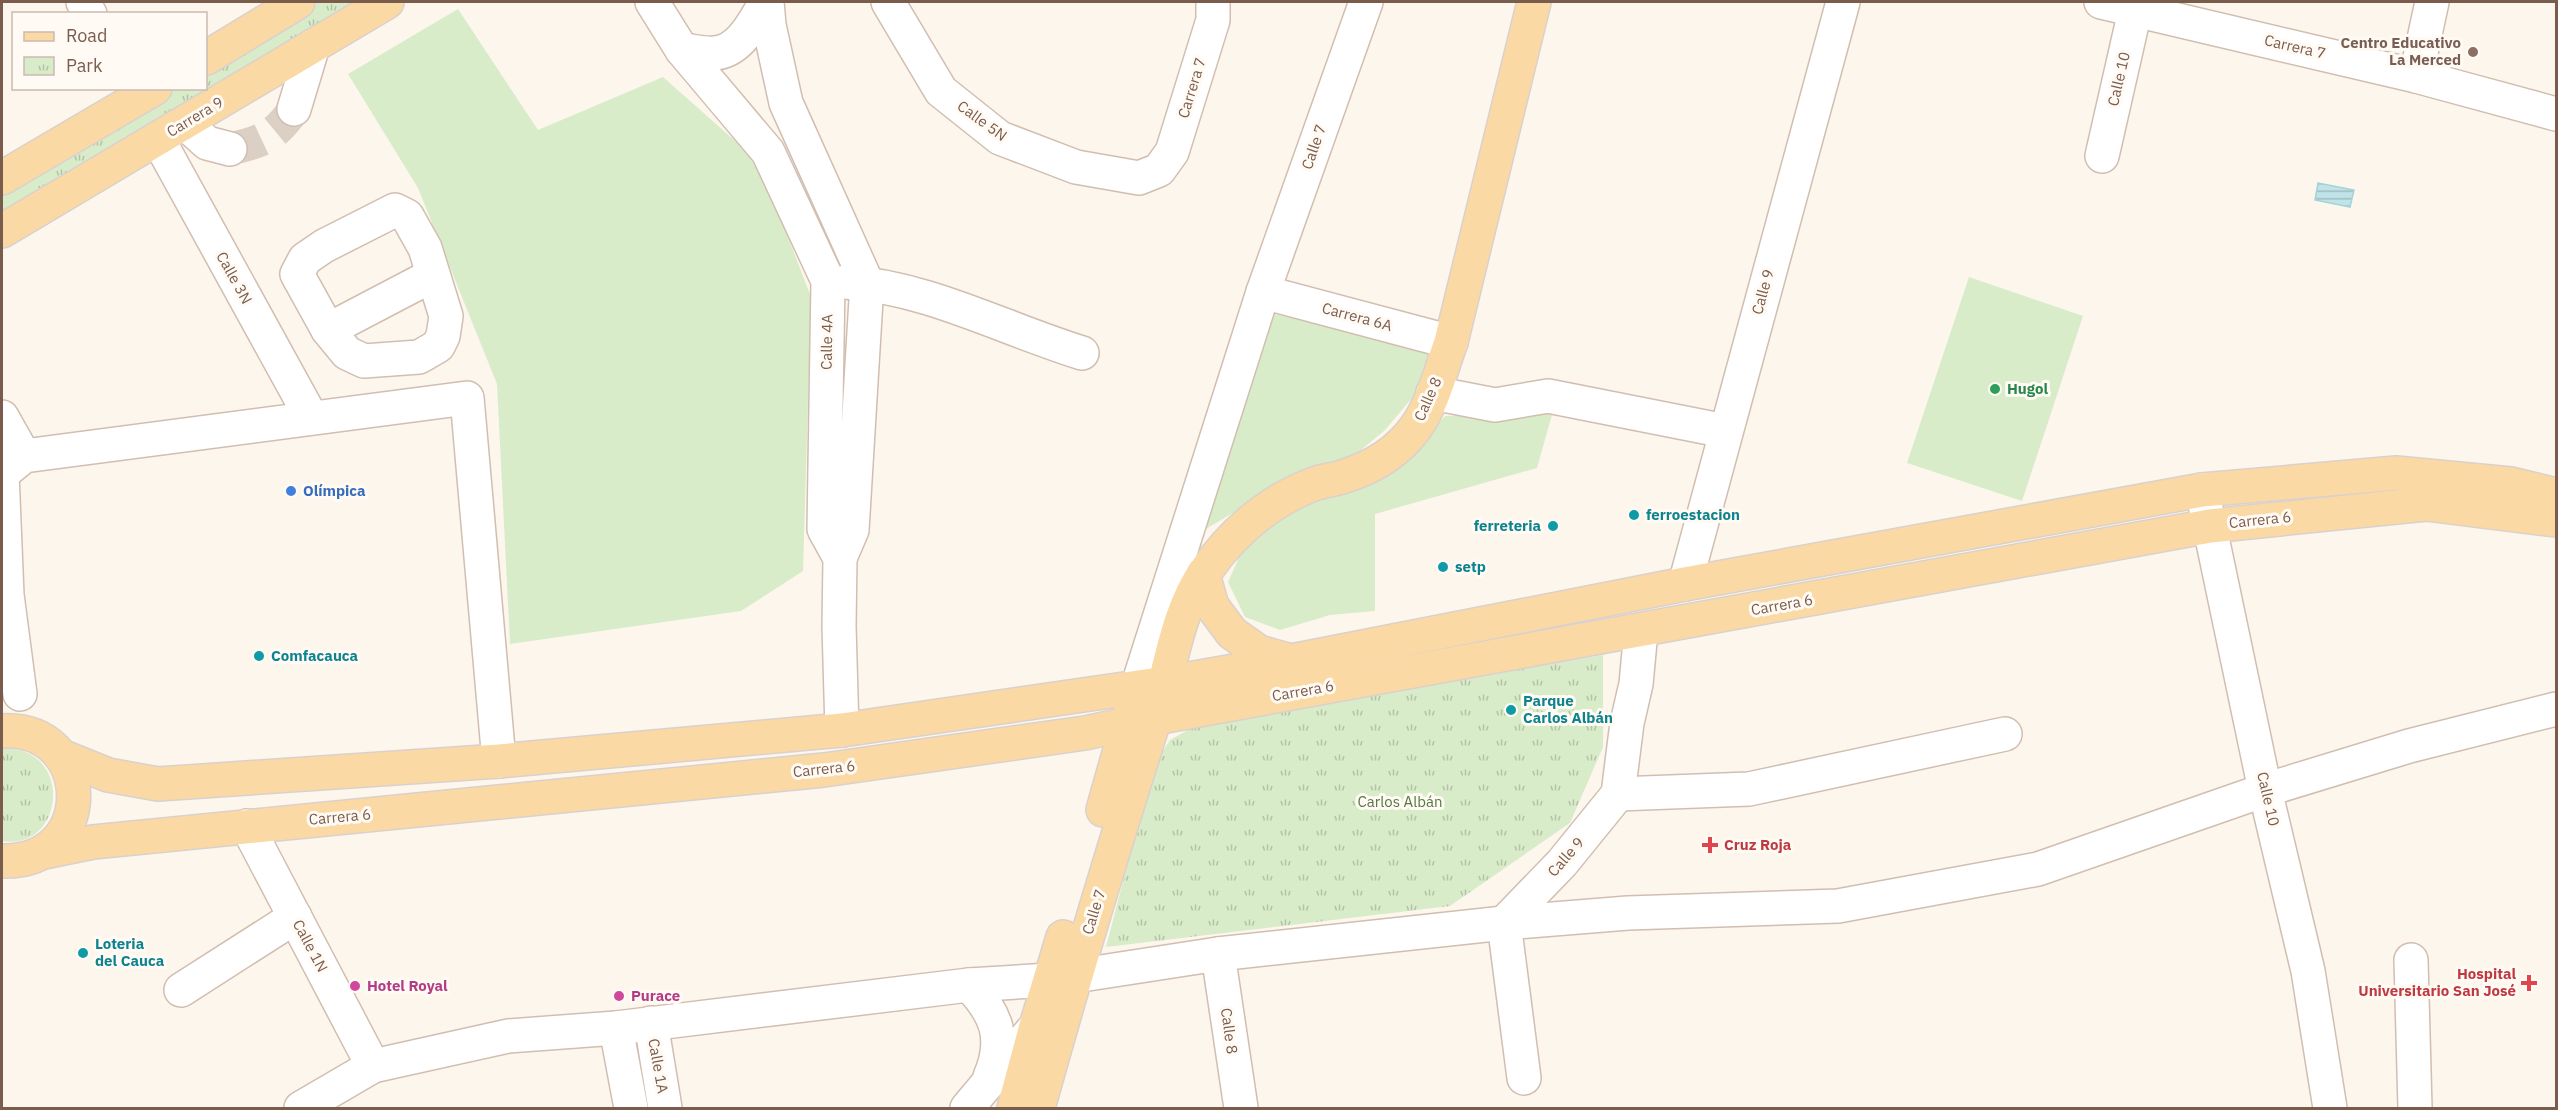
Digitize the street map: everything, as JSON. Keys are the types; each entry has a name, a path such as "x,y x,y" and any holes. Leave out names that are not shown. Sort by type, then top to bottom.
{"main road":[{"path":"207,57 298,2"},
{"name":"Carrera 9","path":"2,231 387,2"},
{"name":"Calle 8","path":"1141,721 1151,685 1203,574 1234,535 1276,502 1315,483 1344,477 1370,467 1393,452 1416,427 1433,393 1451,342 1534,2"},
{"path":"2,178 145,91"},
{"path":"61,756 108,775 158,784 499,761 842,730 1151,685 1291,661 1685,584 2202,490 2396,473 2511,484 2556,495"},
{"name":"Carrera 6","path":"2,861 25,860 45,852 93,842 824,770 1085,733 2210,526 2426,504 2556,520"},
{"path":"1203,574 1212,606 1232,633 1259,652 1291,661"},
{"name":"Calle 7","path":"1038,1108 1062,977 1095,840 1141,721"},
{"name":"Calle 7","path":"1014,1108 1036,1026 1062,977 1141,721"},
{"path":"2,730 25,732 45,741 61,756 71,775 75,796 71,818 61,837 45,852"}],"street":[{"name":"Calle 4A","path":"652,2 682,50 768,152 828,281 824,529 840,558 842,730"},
{"path":"682,50 716,53 732,47 748,31 766,2"},
{"path":"766,2 786,103 867,284 852,530 840,558"},
{"name":"Calle 5N","path":"888,2 941,91 1000,138 1076,167 1139,178 1160,170"},
{"name":"Carrera 7","path":"1160,170 1172,152 1214,20 1213,2"},
{"name":"Calle 7","path":"1151,685 1263,292 1366,2"},
{"name":"Calle 9","path":"1685,584 1843,2"},
{"name":"Carrera 7","path":"2102,2 2136,5 2556,114"},
{"path":"2416,76 2432,2"},
{"name":"Calle 10","path":"2102,156 2136,5"},
{"path":"294,109 313,46"},
{"path":"171,131 230,149"},
{"name":"Calle 3N","path":"171,131 311,417"},
{"path":"395,210 407,216 425,248 446,316 443,336 438,346 419,357 364,361 347,352 328,330 297,274 304,259 324,246 395,210"},
{"path":"328,330 434,275"},
{"path":"828,281 867,284 925,297 1082,354"},
{"name":"Carrera 6A","path":"1263,292 1451,342"},
{"path":"419,357 428,403"},
{"path":"1433,393 1495,405 1548,396 1725,431"},
{"path":"9,468 311,417 467,398 499,761"},
{"path":"2,417 9,468 7,595 20,694"},
{"name":"Calle 10","path":"2202,490 2265,790 2308,971 2330,1108"},
{"path":"1641,631 1636,684 1627,723 1618,794 1749,789 2005,734"},
{"path":"301,1108 373,1066 508,1036 616,1028 969,985 1062,977 1218,954 1504,922 1628,912 1838,906 2038,869 2265,790 2409,746 2556,709"},
{"name":"Calle 9","path":"1504,922 1562,863 1618,794"},
{"name":"Calle 1N","path":"247,826 373,1066"},
{"path":"181,990 295,917"},
{"path":"1504,922 1524,1078"},
{"name":"Calle 8","path":"1218,954 1241,1108"},
{"path":"2411,960 2415,1108"},
{"path":"969,985 984,1000 994,1019 999,1040 996,1061 988,1081"},
{"name":"Calle 1A","path":"651,1023 665,1108"},
{"path":"967,1108 1036,1026"},
{"path":"616,1028 631,1108"}],"green space":[{"path":"319,2 361,2 2,220 2,193 172,90 207,90 207,69"},
{"path":"458,9 538,130 663,77 759,162 811,297 803,571 741,611 510,644 497,384 418,188 348,74"},
{"name":"Hugol","path":"1969,277 2083,316 2022,501 1907,463"},
{"path":"1274,314 1438,349 1418,391 1385,430 1348,461 1246,505 1201,532"},
{"path":"1553,411 1537,468 1375,514 1375,611 1330,615 1280,630 1245,617 1228,582 1246,542 1276,518 1348,490 1400,463 1445,416"},
{"name":"Carlos Albán","path":"1603,655 1603,747 1570,823 1450,906 1106,947 1153,766 1170,740 1195,726"},
{"path":"2,748 26,752 42,764 51,780 53,798 49,816 39,831 23,840 2,841"}],"water":[{"path":"2318,183 2354,190 2350,207 2315,200"}],"tunnel":[{"path":"230,149 266,137 274,132 294,109"}],"place":[{"name":"Centro Educativo La Merced","path":"2473,52"},
{"name":"Hugol","path":"1995,389"},
{"name":"Olímpica","path":"291,491"},
{"name":"ferroestacion","path":"1634,515"},
{"name":"ferreteria","path":"1553,526"},
{"name":"setp","path":"1443,567"},
{"name":"Comfacauca","path":"259,656"},
{"name":"Parque Carlos Albán","path":"1511,710"},
{"name":"Cruz Roja","path":"1710,845"},
{"name":"Loteria del Cauca","path":"83,953"},
{"name":"Hospital Universitario San José","path":"2529,983"},
{"name":"Hotel Royal","path":"355,986"},
{"name":"Purace","path":"619,996"}]}
